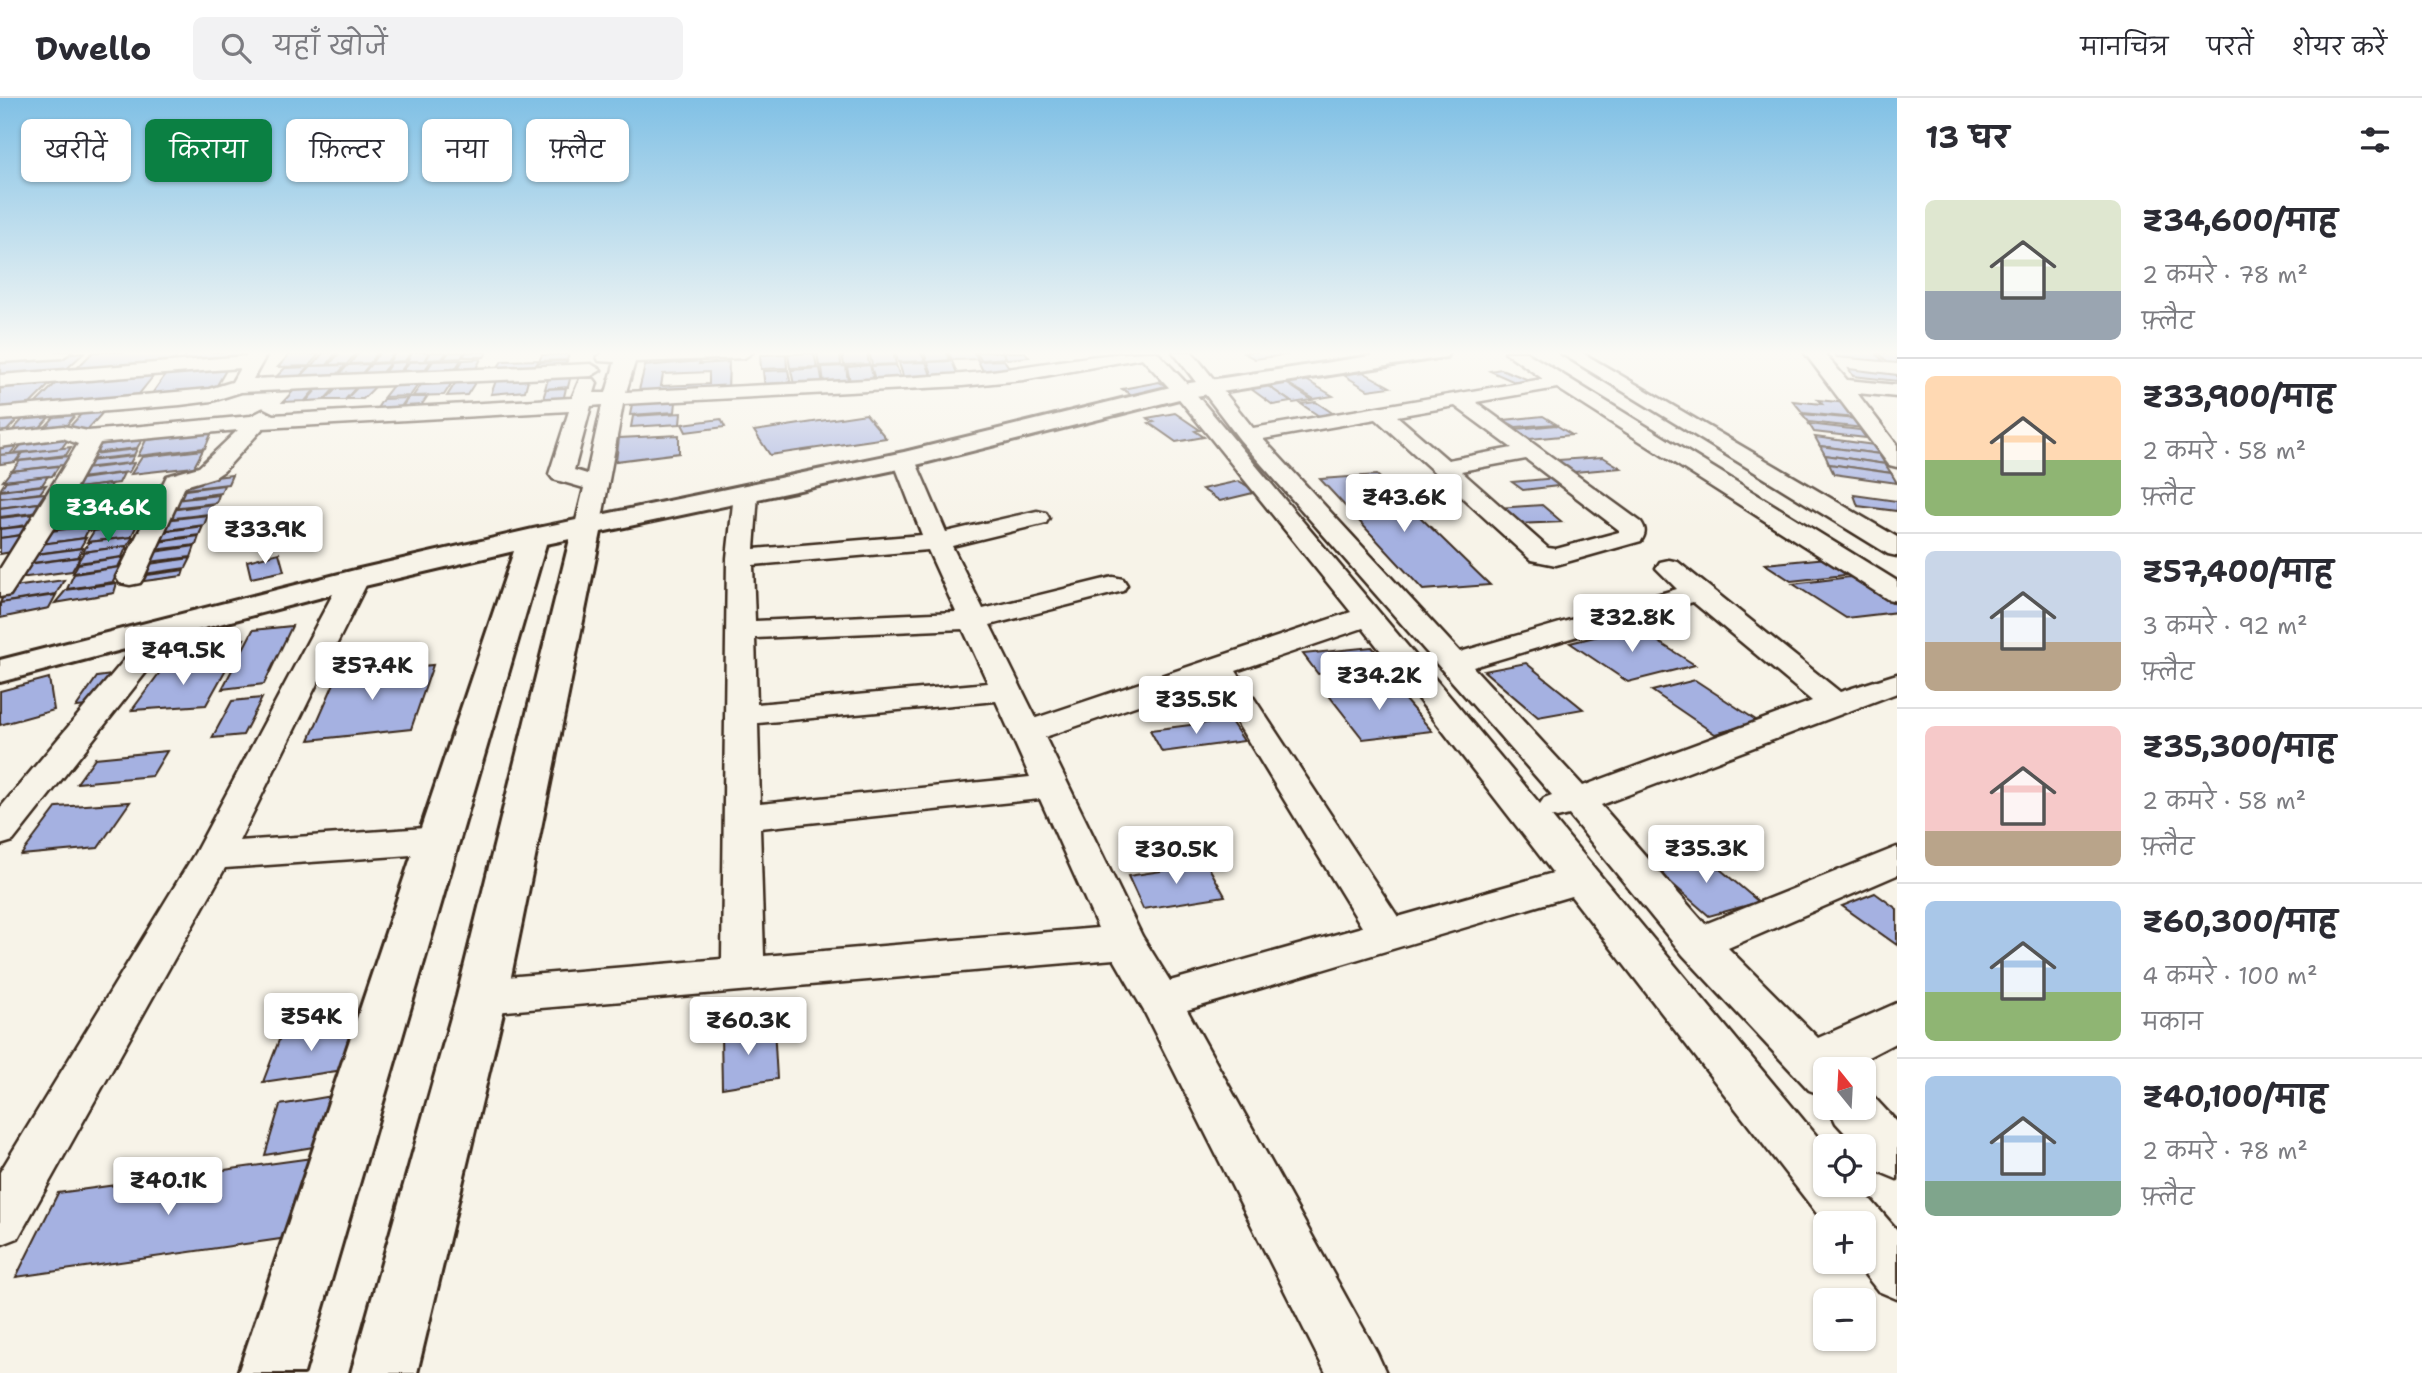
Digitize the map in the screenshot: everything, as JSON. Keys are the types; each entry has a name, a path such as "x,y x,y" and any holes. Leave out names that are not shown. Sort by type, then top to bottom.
{"street":[{"path":"0,414 30,412"},
{"path":"130,577 175,481 207,472 266,412"},
{"path":"0,440 63,432 88,438 258,422 428,412"},
{"path":"579,412 561,474 591,507"},
{"path":"384,1373 482,996 611,412"},
{"path":"0,671 355,579 533,538 591,507 746,494 904,460 1104,412"},
{"path":"1214,412 1369,616 1813,1168"},
{"path":"1222,412 1248,435 1577,801 1698,944 1813,1063"},
{"path":"1248,435 1376,412"},
{"path":"1380,412 1540,554 1556,557 1632,536 1632,527 1477,412"},
{"path":"1611,412 1897,593"},
{"path":"1668,412 1897,548"},
{"path":"1861,412 1897,460"},
{"path":"0,589 41,527 89,444 88,438"},
{"path":"1442,468 1533,452"},
{"path":"904,460 937,542 1125,942 1160,1001 1357,1373"},
{"path":"743,974 740,558 746,494"},
{"path":"740,558 937,542 1037,518"},
{"path":"271,1373 533,538"},
{"path":"1669,568 1835,704"},
{"path":"0,1220 213,856 355,579"},
{"path":"740,630 974,620 1113,585"},
{"path":"1453,663 1699,591"},
{"path":"1026,732 1369,616"},
{"path":"0,832 167,627"},
{"path":"1219,668 1388,935"},
{"path":"1528,813 1577,801 1897,683"},
{"path":"741,715 1007,691"},
{"path":"741,818 1052,786"},
{"path":"213,856 440,840"},
{"path":"1698,944 1897,860"},
{"path":"1160,1001 1582,879"},
{"path":"482,996 1125,942"},
{"path":"1838,1057 1897,1021"},
{"path":"1864,1120 1897,1156"},
{"path":"1836,1197 1847,1211"},
{"path":"1876,1246 1897,1272"}],"building":[{"path":"83,412 104,412 88,429 65,432"},
{"path":"631,412 675,412 675,412 630,415"},
{"path":"1312,412 1330,412 1337,416 1322,418"},
{"path":"1852,412 1856,418 1803,413"},
{"path":"681,413 680,424 631,427 633,416"},
{"path":"1175,413 1200,430 1195,431 1204,437 1176,442 1149,423 1154,422 1147,418"},
{"path":"76,414 62,431 40,433 55,416"},
{"path":"866,414 886,438 770,455 754,431"},
{"path":"1802,414 1856,419 1863,428 1809,422"},
{"path":"51,415 36,432 8,435 24,418"},
{"path":"1543,416 1556,424 1516,427 1504,420"},
{"path":"18,419 0,438 0,420"},
{"path":"721,419 725,427 686,432 682,424"},
{"path":"1809,424 1860,430 1866,438 1814,432"},
{"path":"1556,425 1572,435 1530,439 1515,429"},
{"path":"212,432 205,448 138,456 146,440"},
{"path":"679,435 679,453 616,461 619,438"},
{"path":"1815,437 1874,445 1879,454 1820,446"},
{"path":"69,438 61,449 14,453 23,443"},
{"path":"23,439 10,454 0,455 0,442"},
{"path":"142,440 137,448 93,453 98,445"},
{"path":"1820,446 1879,454 1885,464 1825,455"},
{"path":"71,447 66,455 17,461 23,453"},
{"path":"137,449 134,455 87,460 92,454"},
{"path":"203,450 194,467 131,474 142,457"},
{"path":"22,453 15,462 0,464 0,455"},
{"path":"1825,455 1885,464 1891,473 1829,464"},
{"path":"70,456 63,465 12,471 20,461"},
{"path":"134,456 130,463 83,468 88,461"},
{"path":"1603,457 1621,468 1574,472 1557,460"},
{"path":"134,463 129,472 79,478 85,469"},
{"path":"1829,464 1891,473 1897,483 1834,474"},
{"path":"59,466 52,476 3,481 11,471"},
{"path":"124,473 119,483 69,489 75,480"},
{"path":"232,475 228,484 178,490 183,481"},
{"path":"1377,475 1490,585 1423,590 1320,479"},
{"path":"48,476 42,485 0,490 6,481"},
{"path":"1556,478 1567,485 1523,490 1512,482"},
{"path":"1239,481 1257,492 1220,501 1202,489"},
{"path":"111,484 106,493 65,498 70,489"},
{"path":"46,485 40,493 0,498 0,491"},
{"path":"224,485 221,493 175,499 178,491"},
{"path":"152,486 146,496 106,501 113,490"},
{"path":"45,493 38,503 0,508 0,498"},
{"path":"219,495 216,503 171,508 175,500"},
{"path":"1854,495 1897,501 1897,511 1858,506"},
{"path":"147,496 144,505 102,511 107,502"},
{"path":"39,503 33,513 0,517 0,508"},
{"path":"104,504 98,514 48,520 55,509"},
{"path":"213,504 209,514 166,519 171,510"},
{"path":"1542,505 1562,522 1515,524 1496,508"},
{"path":"144,506 139,516 95,521 100,512"},
{"path":"35,514 27,525 0,529 0,518"},
{"path":"97,515 90,525 41,531 49,520"},
{"path":"208,515 204,525 160,531 165,520"},
{"path":"140,516 135,525 90,531 95,522"},
{"path":"137,525 131,537 87,542 94,531"},
{"path":"28,526 21,535 0,538 0,529"},
{"path":"90,526 84,538 36,545 43,532"},
{"path":"203,526 199,535 156,541 161,532"},
{"path":"22,535 11,552 0,554 0,538"},
{"path":"199,536 196,545 154,550 158,542"},
{"path":"133,537 127,546 83,552 89,542"},
{"path":"86,538 80,548 28,555 34,545"},
{"path":"127,546 122,557 77,563 84,552"},
{"path":"195,546 191,557 149,562 154,552"},
{"path":"83,548 78,557 25,564 30,555"},
{"path":"279,553 284,571 251,578 247,561"},
{"path":"80,557 72,571 12,579 21,565"},
{"path":"123,557 118,567 73,573 78,564"},
{"path":"191,558 186,568 144,574 149,564"},
{"path":"1827,558 1854,574 1791,581 1765,564"},
{"path":"120,567 113,582 67,589 74,574"},
{"path":"184,570 182,576 137,582 140,576"},
{"path":"1850,577 1897,605 1897,612 1846,618 1793,584"},
{"path":"64,580 56,594 0,603 7,588"},
{"path":"117,583 114,593 55,603 66,590"},
{"path":"56,595 49,608 0,618 0,603"},
{"path":"292,626 264,684 222,689 253,630"},
{"path":"1635,627 1695,665 1628,682 1570,643"},
{"path":"244,639 231,661 170,666 180,647"},
{"path":"1372,647 1388,666 1318,674 1303,654"},
{"path":"230,662 206,705 132,710 163,668"},
{"path":"1526,663 1583,709 1538,717 1484,671"},
{"path":"433,665 411,729 309,740 338,674"},
{"path":"119,674 100,705 76,707 97,677"},
{"path":"49,678 54,710 0,725 0,691"},
{"path":"1695,680 1759,722 1715,734 1652,691"},
{"path":"1392,685 1432,731 1363,739 1327,693"},
{"path":"262,698 243,735 212,738 232,701"},
{"path":"1230,720 1244,741 1162,752 1150,730"},
{"path":"167,751 152,776 77,783 95,758"},
{"path":"130,802 98,848 21,855 57,807"},
{"path":"1702,854 1759,902 1709,916 1653,867"},
{"path":"1207,864 1225,896 1143,909 1128,876"},
{"path":"1875,893 1897,909 1897,945 1842,906"},
{"path":"357,1025 343,1070 263,1082 281,1035"},
{"path":"774,1027 777,1079 722,1088 721,1035"},
{"path":"332,1096 319,1146 265,1155 280,1105"},
{"path":"312,1158 287,1238 16,1277 58,1193"}]}
